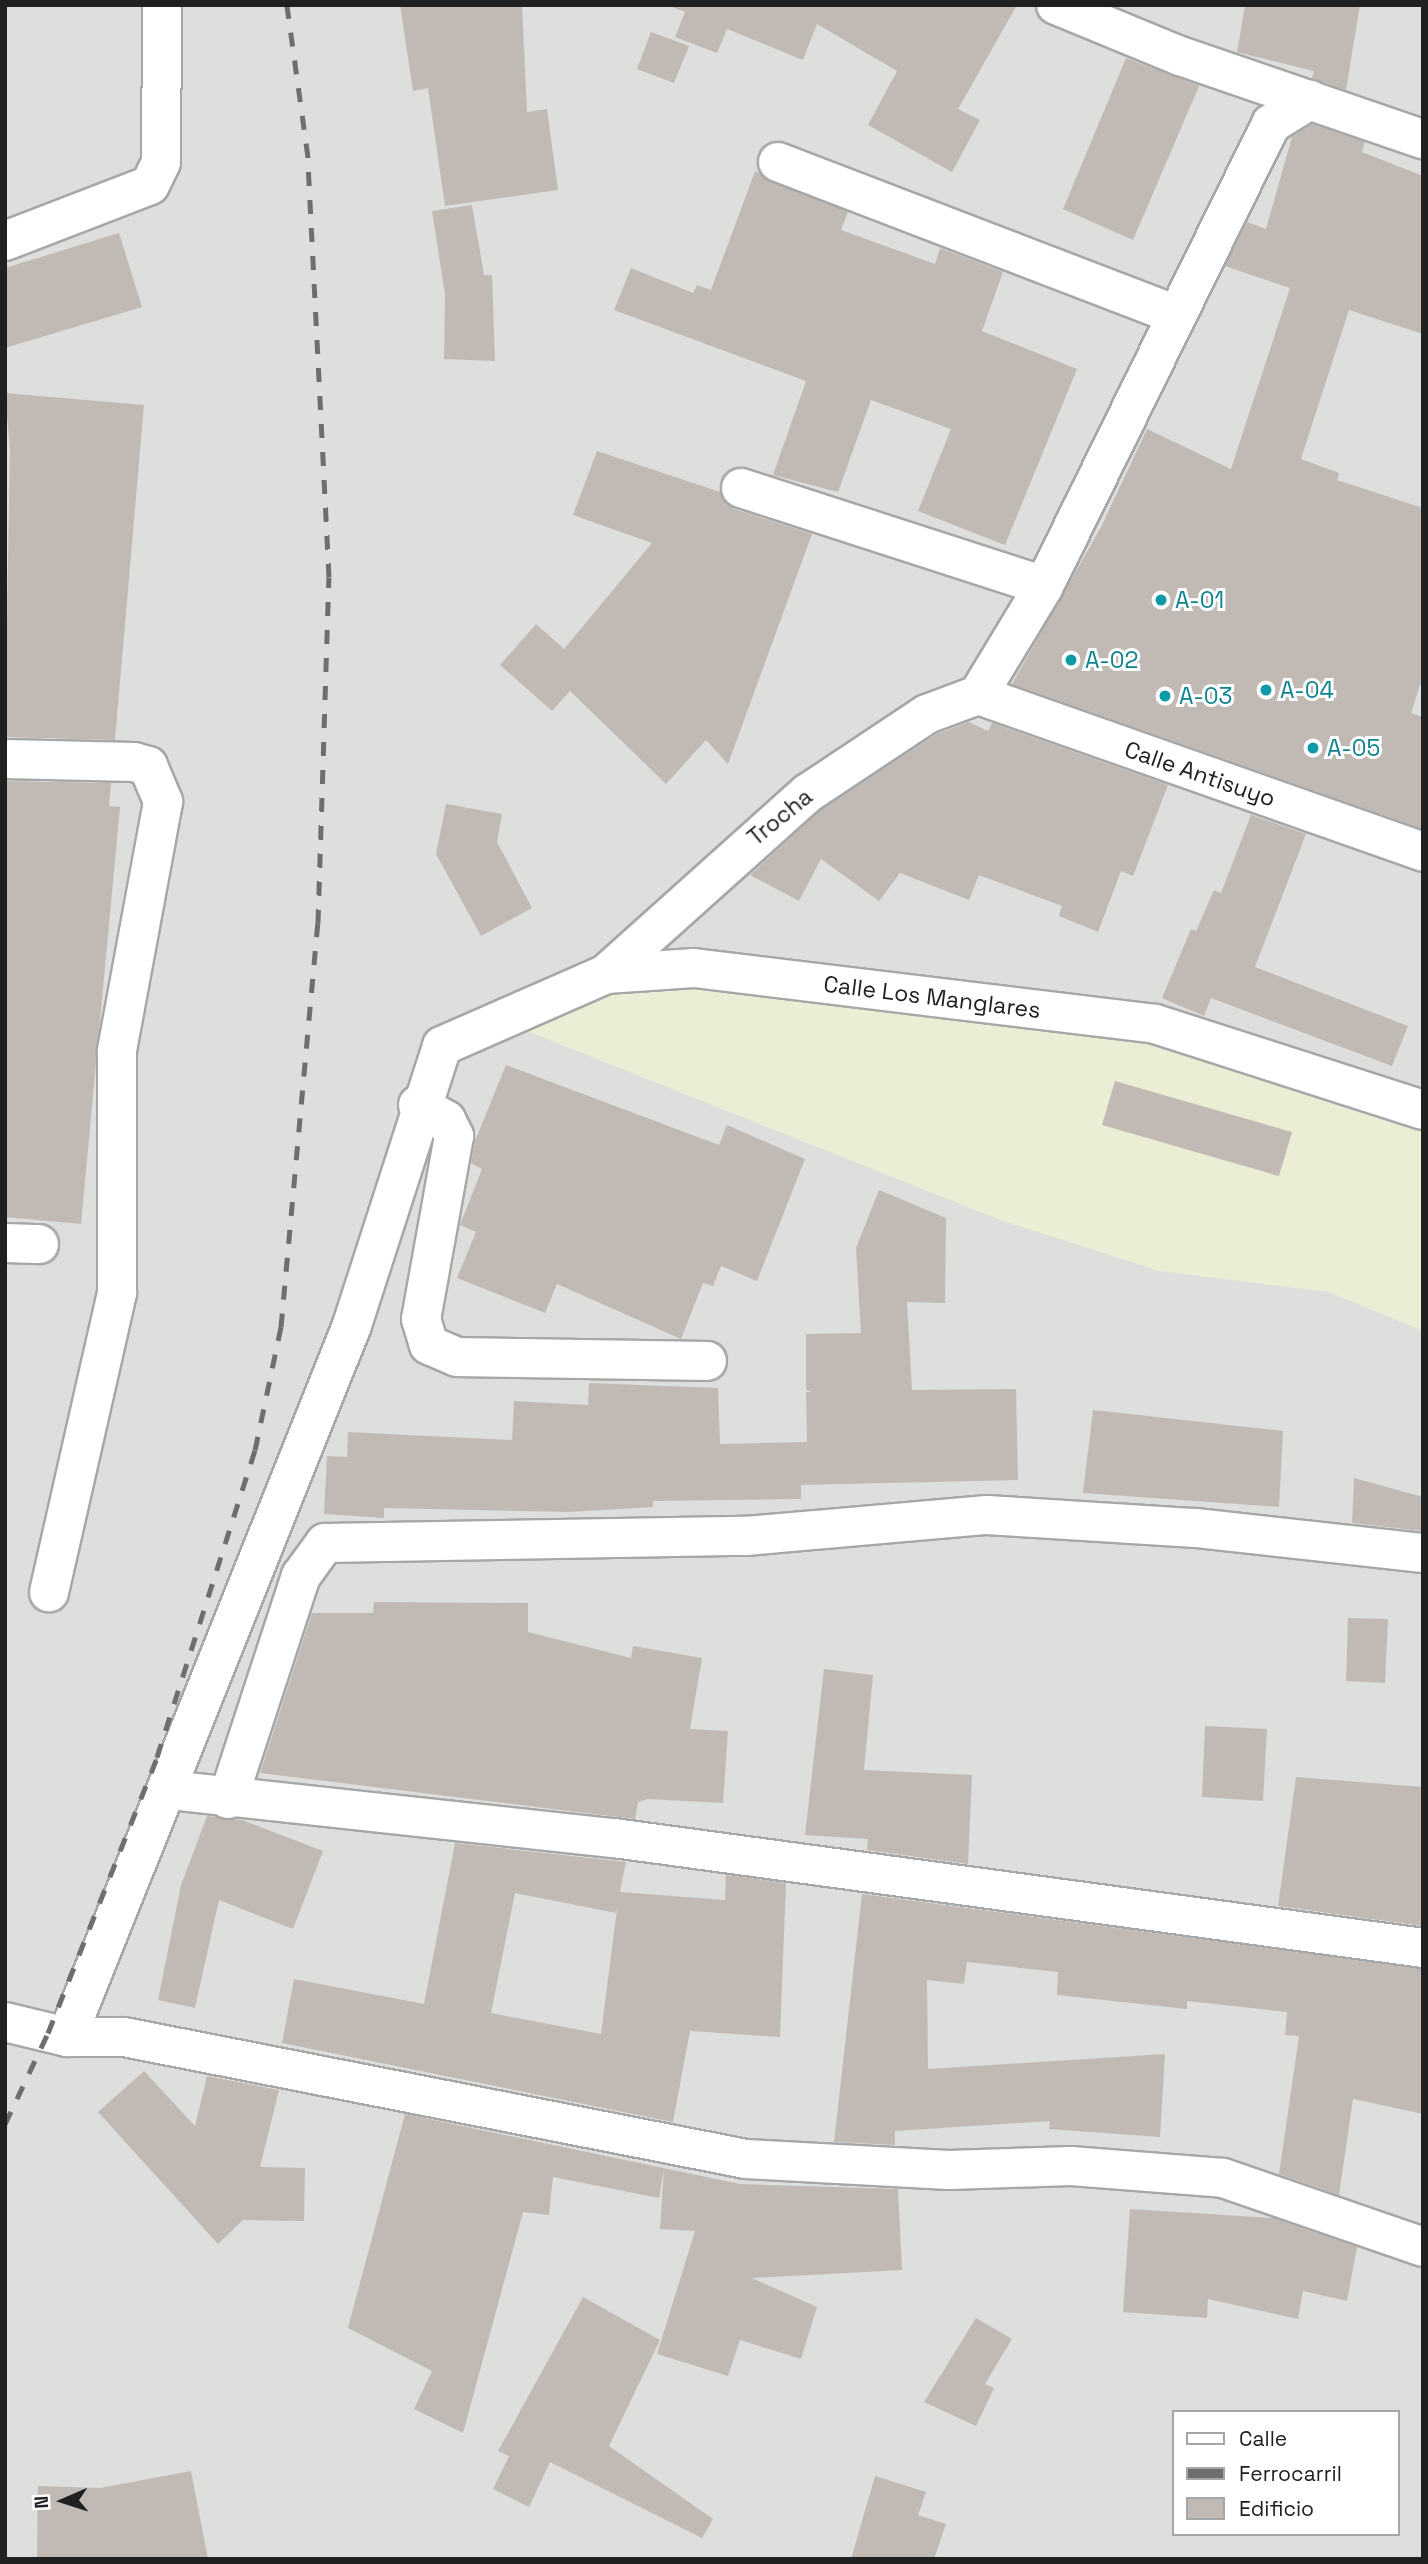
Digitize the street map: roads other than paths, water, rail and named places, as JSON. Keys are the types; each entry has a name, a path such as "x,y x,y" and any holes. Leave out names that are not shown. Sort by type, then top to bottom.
{"street":[{"path":"5,241 150,185 161,152 162,5"},
{"path":"1056,5 1310,100 1423,139"},
{"path":"978,695 1044,586 1174,314 1271,124 1310,100"},
{"path":"778,162 1174,314"},
{"path":"741,488 1044,586"},
{"name":"Calle Antisuyo","path":"978,695 1423,852"},
{"name":"Trocha","path":"606,974 808,793 927,714 978,695"},
{"path":"5,759 134,762 148,766 158,780 163,802 117,1051 117,1293 49,1592"},
{"name":"Calle Los Manglares","path":"418,1105 442,1046 606,974 694,968 1155,1024 1423,1110"},
{"path":"67,2037 169,1790 352,1325 407,1164 418,1105 446,1120 454,1136 421,1319 429,1345 457,1357 708,1362"},
{"path":"228,1800 301,1576 325,1543 746,1536 987,1515 1196,1528 1423,1553"},
{"path":"169,1790 228,1800 614,1838 1423,1948"},
{"path":"5,2022 67,2037 124,2037 746,2160 948,2170 1072,2166 1223,2178 1423,2246"}],"railway":[{"path":"5,2124 48,2033 157,1757 255,1450 281,1327 318,923 329,577 308,157 287,5"}],"place":[{"name":"A-01","path":"1161,600"},
{"name":"A-02","path":"1071,660"},
{"name":"A-04","path":"1266,690"},
{"name":"A-03","path":"1165,696"},
{"name":"A-05","path":"1313,748"}]}
